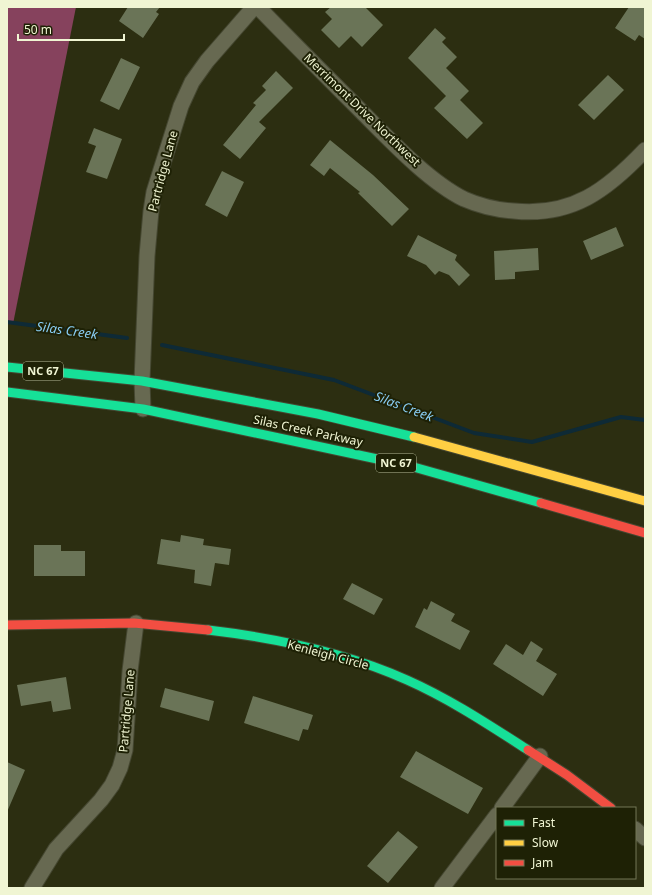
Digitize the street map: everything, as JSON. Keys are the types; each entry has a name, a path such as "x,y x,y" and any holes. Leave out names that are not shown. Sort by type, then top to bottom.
{"main road":[{"name":"Silas Creek Parkway","path":"7,367 142,381 318,414 407,435 645,501"},
{"name":"Silas Creek Parkway","path":"7,392 143,409 410,466 645,533"},
{"name":"Kenleigh Circle","path":"7,625 84,622 136,623 224,632 288,644 350,659 381,669 462,709 540,756 610,807"}],"street":[{"name":"Partridge Lane","path":"143,409 142,381 148,249 154,192 181,106 192,82 207,61 254,7"},
{"name":"Merrimont Drive Northwest","path":"258,7 380,130 423,169 448,189 477,203 503,210 529,213 548,212 568,208 586,200 607,186 645,150"},
{"name":"Partridge Lane","path":"32,888 56,849 104,795 120,768 125,750 130,671 136,623"},
{"path":"503,807 540,756"},
{"path":"442,888 496,816"},
{"path":"636,830 645,838"}],"shaded area":[{"path":"7,7 76,7 13,324 7,324"}],"building":[{"path":"128,7 160,7 156,12 159,14 143,38 119,21"},
{"path":"331,7 365,7 383,25 362,47 351,36 339,48 321,30 332,19 325,12"},
{"path":"629,7 645,7 645,39 639,35 635,41 615,28"},
{"path":"435,28 446,38 442,42 457,57 446,68 469,91 460,100 483,123 467,139 434,108 446,96 408,58"},
{"path":"121,58 140,67 119,110 100,101"},
{"path":"276,71 293,88 259,122 266,128 240,159 223,145 256,105 253,103 266,90 262,86"},
{"path":"608,75 624,90 594,120 578,105"},
{"path":"94,128 122,139 107,179 86,172 96,146 88,143"},
{"path":"330,140 373,175 409,209 392,226 358,193 360,192 330,168 324,176 310,165"},
{"path":"222,171 244,182 227,217 205,205"},
{"path":"616,227 624,246 591,260 583,241"},
{"path":"418,235 457,255 455,260 470,275 459,286 449,275 439,271 435,275 426,265 407,256"},
{"path":"538,248 539,270 515,272 515,279 495,280 494,251"},
{"path":"181,535 204,539 203,545 231,549 229,565 215,563 211,586 194,583 195,570 157,564 161,539 180,542"},
{"path":"34,545 61,545 61,551 85,551 85,576 34,576"},
{"path":"352,583 383,599 374,615 343,599"},
{"path":"431,601 455,614 451,621 470,631 460,650 415,627 424,608 427,610"},
{"path":"531,641 543,649 536,661 557,674 543,696 493,664 506,644 523,655"},
{"path":"66,677 71,709 53,712 51,701 21,706 17,685"},
{"path":"165,688 214,701 209,721 160,707"},
{"path":"253,696 313,715 308,730 303,729 299,741 244,723"},
{"path":"416,751 483,788 468,814 400,777"},
{"path":"7,762 25,770 7,812"},
{"path":"398,831 418,847 388,883 367,866"}],"waterway":[{"name":"Silas Creek","path":"7,322 127,338"},
{"name":"Silas Creek","path":"162,345 334,380 474,433 532,442 621,417 645,420"}],"traffic: fast":[{"path":"7,367 142,381 318,414 414,437"},
{"path":"7,392 143,409 410,466 541,503"},
{"path":"208,630 284,642 335,654 383,670 423,687 454,704 528,750"}],"traffic: slow":[{"path":"414,437 645,501"}],"traffic: jam":[{"path":"541,503 645,533"},
{"path":"7,625 134,623 208,630"},
{"path":"528,750 567,775 610,807"}]}
